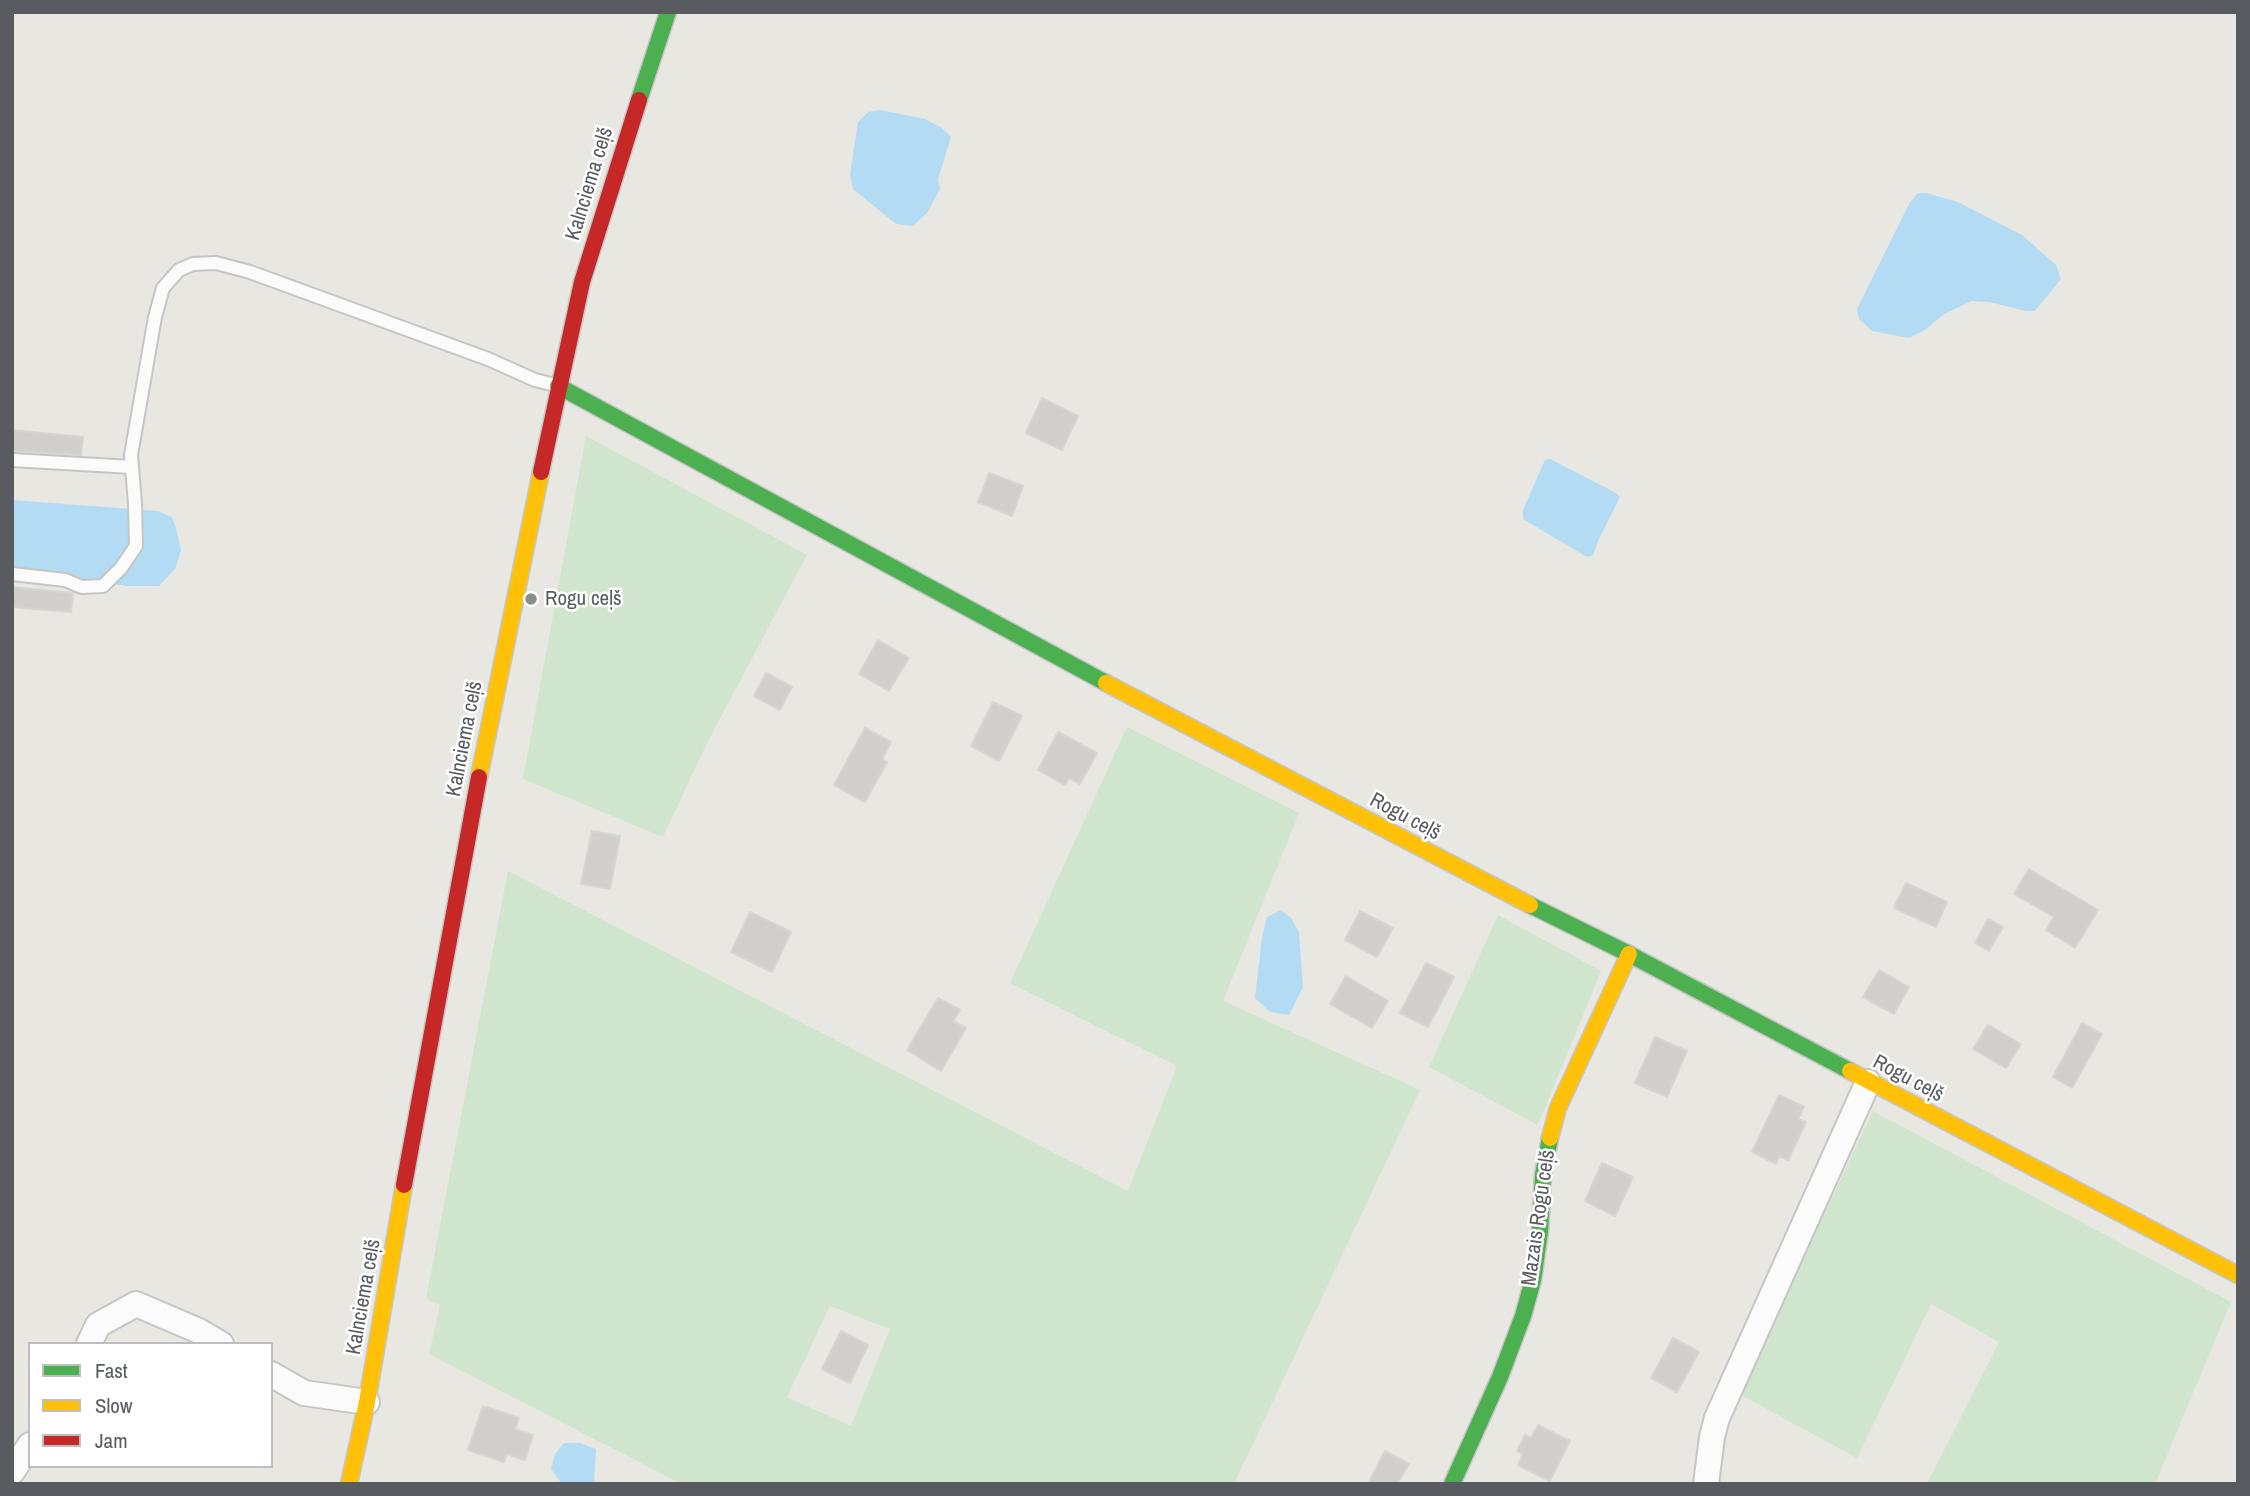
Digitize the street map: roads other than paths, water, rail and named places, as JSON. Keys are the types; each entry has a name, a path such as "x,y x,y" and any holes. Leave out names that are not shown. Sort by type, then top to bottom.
{"street":[{"name":"Kalnciema ceļš","path":"349,1484 367,1402 480,774 558,386 582,282 612,180 668,12"},
{"name":"Rogu ceļš","path":"558,386 979,616 1473,877 1629,954 2238,1275"},
{"name":"Mazais Rogu ceļš","path":"1452,1484 1500,1377 1523,1316 1533,1280 1540,1231 1545,1161 1558,1108 1629,954"},
{"path":"1706,1484 1717,1418 1868,1082"},
{"path":"90,1342 98,1325 136,1304 199,1331 218,1342"},
{"path":"273,1375 304,1393 367,1402"},
{"path":"12,1472 28,1448"}],"lane":[{"path":"12,574 65,580 82,587 103,586 121,568 136,546 131,456 155,317 163,288 179,270 193,264 216,263 250,272 558,386"},
{"path":"12,460 132,467"}],"water":[{"path":"880,110 925,119 942,128 951,137 938,179 940,189 927,213 913,226 896,224 853,189 850,175 858,122 868,112"},
{"path":"1918,193 1958,202 2022,235 2056,265 2061,279 2035,311 1972,301 1944,314 1925,330 1909,338 1872,331 1859,319 1857,309 1910,202"},
{"path":"1550,459 1620,497 1593,555 1587,557 1523,519 1523,510 1545,460"},
{"path":"12,500 158,511 172,517 176,528 181,551 175,569 159,586 126,586 12,568"},
{"path":"1281,910 1291,918 1299,932 1303,987 1289,1015 1270,1012 1255,998 1267,917"},
{"path":"564,1443 580,1443 596,1449 594,1484 562,1484 551,1469 555,1454"}],"place":[{"name":"Rogu ceļš","path":"531,599"}]}
